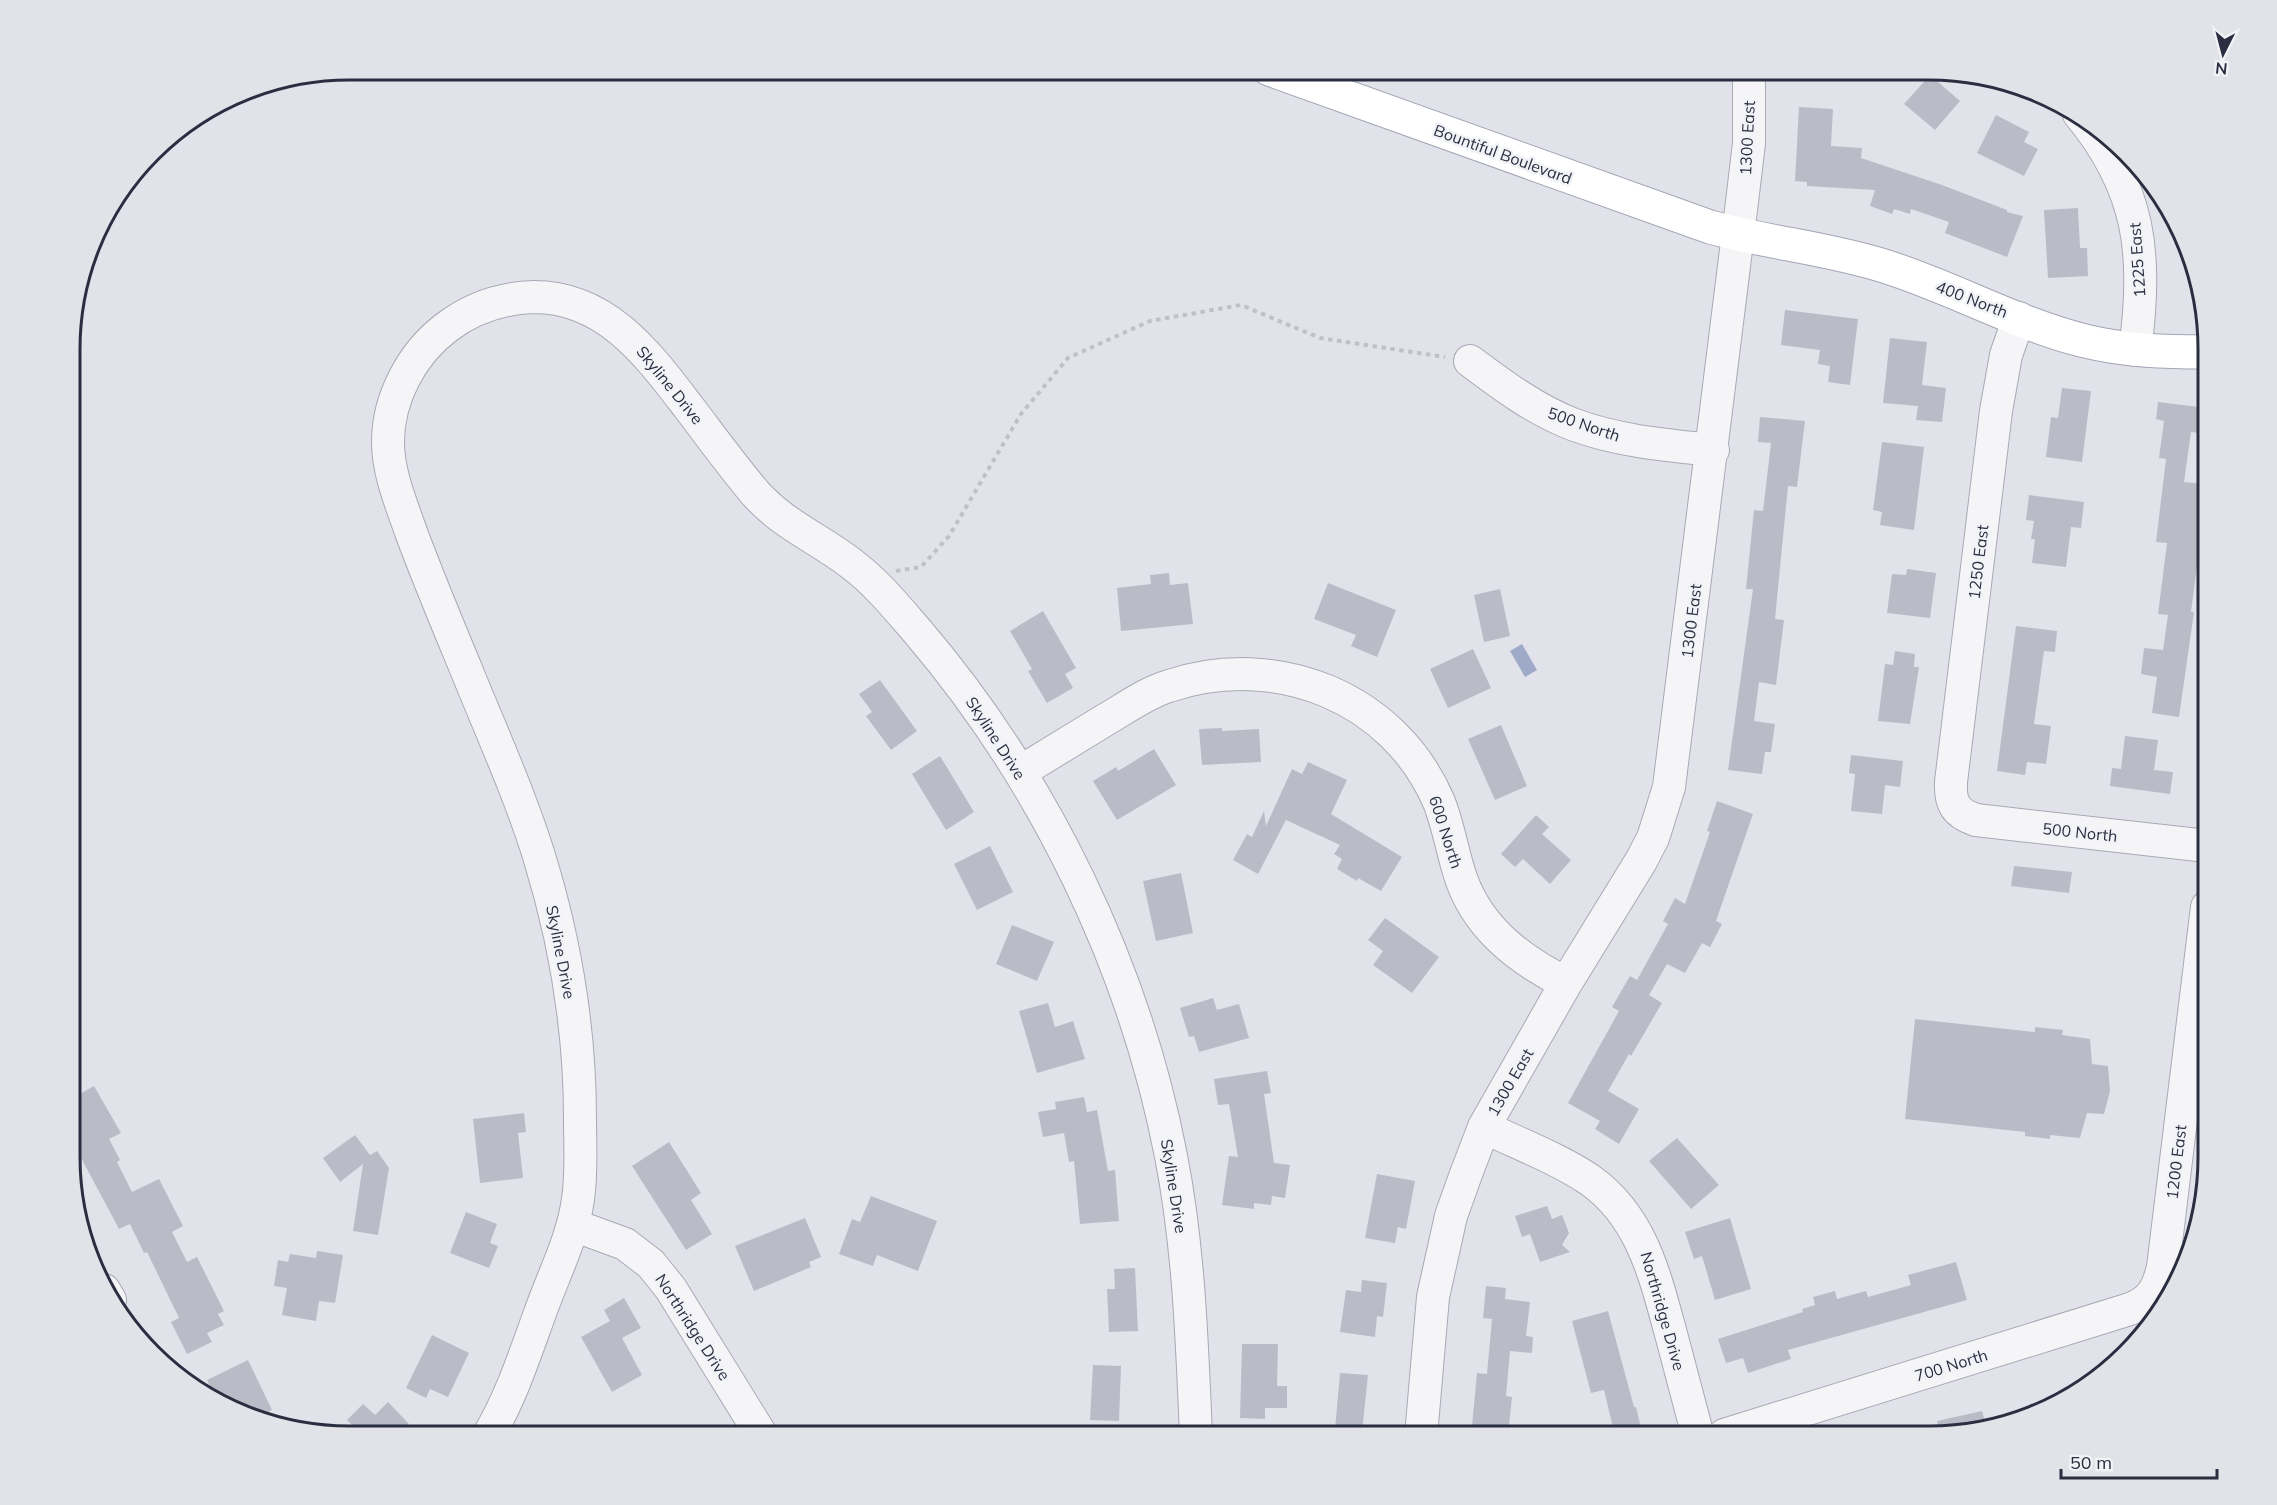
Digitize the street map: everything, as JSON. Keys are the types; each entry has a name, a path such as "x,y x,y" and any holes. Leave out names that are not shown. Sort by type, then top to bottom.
{"main road":[{"name":"Bountiful Boulevard","path":"1299,80 1578,181 1738,235"},
{"name":"400 North","path":"1738,235 1861,259 1902,272 2070,337 2135,350 2198,352"}],"street":[{"name":"1300 East","path":"1484,1127 1566,983 1641,861 1653,837 1669,787 1713,450 1749,143 1749,80"},
{"name":"1225 East","path":"2099,140 2109,154 2121,178 2136,223 2141,295 2135,350"},
{"name":"Skyline Drive","path":"493,1426 507,1401 573,1225 580,1182 580,1095 575,1031 565,959 536,848 424,568 395,482 388,442 393,406 400,387 421,352 435,337 450,324 484,306 524,297 567,301 588,309 617,327 641,347 744,479 773,512 802,533 847,560 867,576 916,630 962,686 1020,772 1051,825 1096,918 1132,1008 1156,1093 1171,1154 1184,1249 1190,1313 1196,1426"},
{"name":"1250 East","path":"1955,809 1951,782 1996,411 2006,355 2019,318"},
{"name":"500 North","path":"1470,361 1541,410 1572,423 1631,440 1713,450"},
{"name":"600 North","path":"1020,772 1143,697 1167,686 1222,674 1250,673 1305,682 1333,693 1381,724 1416,761 1439,802 1459,874 1482,919 1498,939 1517,954 1536,968 1566,983"},
{"name":"500 North","path":"1955,809 1965,816 1986,821 2198,845"},
{"name":"1200 East","path":"2161,1275 2198,979"},
{"name":"Northridge Drive","path":"1484,1127 1562,1164 1591,1181 1615,1203 1630,1222 1642,1242 1658,1285 1695,1426"},
{"path":"1422,1426 1433,1296 1451,1216 1484,1127"},
{"name":"Northridge Drive","path":"573,1225 625,1244 656,1270 756,1426"},
{"name":"700 North","path":"1757,1426 2138,1306 2152,1297 2161,1275"}],"path":[{"path":"867,576 921,567 949,536 1022,414 1068,358 1150,321 1241,305 1320,338 1470,361"}],"water":[{"path":"1522,644 1537,670 1525,677 1510,651"}],"building":[{"path":"1926,80 1936,80 1960,101 1935,130 1904,104"},
{"path":"1799,107 1833,109 1831,146 1862,148 1861,158 1942,185 2007,210 2007,212 2023,216 2007,257 1945,233 1949,222 1911,209 1910,214 1894,209 1892,214 1870,206 1875,190 1807,186 1807,182 1795,181"},
{"path":"1996,115 2029,132 2024,142 2038,149 2024,176 1977,153"},
{"path":"2078,208 2080,248 2087,248 2088,276 2048,278 2044,210"},
{"path":"1785,310 1858,319 1850,385 1828,382 1830,366 1818,364 1820,350 1781,345"},
{"path":"1890,338 1927,342 1922,385 1946,388 1942,422 1916,420 1918,406 1883,403"},
{"path":"2062,388 2091,391 2082,462 2046,457 2051,417 2058,418"},
{"path":"2158,402 2198,407 2198,433 2191,432 2184,482 2198,483 2198,559 2191,612 2194,612 2179,717 2152,713 2157,677 2141,674 2144,648 2163,650 2168,615 2158,614 2167,543 2156,542 2166,459 2159,458 2164,421 2156,419"},
{"path":"1760,417 1805,421 1797,487 1788,486 1775,619 1784,620 1776,685 1759,682 1754,721 1775,724 1771,752 1765,752 1762,774 1728,770 1753,589 1746,589 1754,510 1763,511 1771,443 1758,442"},
{"path":"1882,442 1924,447 1914,530 1880,525 1882,512 1873,510"},
{"path":"2029,495 2084,502 2081,528 2071,527 2066,567 2032,563 2035,539 2031,539 2034,521 2026,520"},
{"path":"1907,569 1936,573 1930,618 1887,613 1892,574 1906,575"},
{"path":"1169,573 1170,585 1188,583 1193,624 1121,631 1117,588 1151,584 1150,575"},
{"path":"1328,583 1396,610 1377,657 1351,646 1356,635 1314,619"},
{"path":"1500,589 1510,636 1484,642 1474,595"},
{"path":"1043,611 1076,668 1065,674 1073,688 1047,703 1028,671 1032,669 1010,631"},
{"path":"2016,626 2057,631 2055,652 2044,651 2034,724 2051,726 2046,764 2027,762 2025,775 1997,771"},
{"path":"1473,649 1491,688 1448,708 1430,669"},
{"path":"1895,651 1915,654 1914,667 1919,667 1910,724 1878,721 1885,664 1893,665"},
{"path":"880,680 917,731 891,750 866,716 872,712 859,694"},
{"path":"1501,725 1527,786 1495,800 1468,739"},
{"path":"1222,728 1222,731 1259,729 1261,762 1202,765 1199,729"},
{"path":"2125,736 2158,740 2154,770 2173,772 2170,794 2110,786 2112,768 2121,769"},
{"path":"1154,749 1176,785 1117,820 1093,781 1116,767 1118,771"},
{"path":"1851,755 1903,761 1900,787 1885,785 1882,814 1851,811 1855,774 1849,773"},
{"path":"940,756 974,812 946,830 912,774"},
{"path":"1308,762 1347,780 1331,814 1402,857 1381,891 1337,869 1342,859 1334,854 1340,845 1286,820 1258,874 1233,860 1247,834 1252,837 1264,811 1266,826 1292,769 1302,774"},
{"path":"1717,801 1753,814 1716,921 1722,924 1710,947 1702,943 1685,973 1667,964 1649,995 1662,1003 1608,1091 1639,1109 1619,1144 1595,1129 1600,1121 1568,1103 1619,1011 1612,1007 1630,976 1637,980 1668,924 1663,921 1675,898 1685,904 1710,832 1707,831"},
{"path":"1536,815 1549,827 1542,834 1571,860 1550,884 1523,859 1515,867 1501,854"},
{"path":"990,846 1013,892 977,910 954,864"},
{"path":"2014,866 2072,872 2069,893 2011,886"},
{"path":"1181,873 1193,933 1156,941 1143,881"},
{"path":"1385,918 1439,957 1412,993 1373,965 1383,951 1368,940"},
{"path":"1012,925 1054,942 1037,981 996,964"},
{"path":"1213,998 1217,1010 1239,1004 1249,1038 1199,1052 1194,1036 1189,1037 1180,1008"},
{"path":"1048,1003 1055,1027 1073,1021 1085,1059 1037,1073 1019,1011"},
{"path":"1915,1019 2035,1032 2035,1027 2063,1030 2062,1035 2090,1039 2092,1064 2108,1066 2110,1091 2104,1114 2087,1113 2080,1138 2050,1135 2050,1139 2025,1136 2025,1132 1905,1119"},
{"path":"1267,1071 1271,1093 1264,1094 1274,1163 1290,1165 1285,1198 1272,1196 1271,1205 1254,1203 1254,1209 1222,1205 1229,1156 1238,1157 1229,1104 1218,1105 1214,1079"},
{"path":"94,1086 121,1133 109,1139 120,1160 117,1162 132,1192 159,1179 183,1226 172,1232 187,1262 197,1257 224,1311 218,1314 224,1325 207,1333 212,1342 187,1354 171,1322 179,1318 147,1252 144,1253 130,1224 119,1229 80,1156 80,1094"},
{"path":"1084,1097 1087,1112 1097,1110 1108,1171 1115,1170 1119,1221 1080,1224 1074,1161 1069,1162 1064,1133 1043,1137 1038,1112 1056,1109 1055,1102"},
{"path":"524,1113 526,1132 518,1133 523,1178 480,1183 473,1119"},
{"path":"355,1135 370,1155 377,1151 389,1168 378,1235 353,1231 363,1164 340,1182 323,1158"},
{"path":"1677,1138 1719,1185 1691,1209 1649,1161"},
{"path":"669,1142 701,1193 691,1200 712,1234 686,1250 632,1166"},
{"path":"1377,1174 1415,1181 1406,1229 1398,1227 1395,1243 1365,1238"},
{"path":"871,1196 937,1221 918,1271 877,1255 873,1266 839,1254 852,1219 860,1222"},
{"path":"1547,1206 1552,1219 1562,1215 1569,1233 1562,1245 1570,1252 1540,1262 1530,1234 1522,1237 1515,1216"},
{"path":"466,1212 497,1224 490,1243 498,1246 489,1268 450,1253"},
{"path":"805,1218 821,1257 809,1262 811,1267 754,1291 735,1246"},
{"path":"1730,1218 1751,1289 1715,1300 1702,1256 1694,1259 1685,1232"},
{"path":"317,1251 343,1255 335,1303 319,1301 316,1321 282,1315 287,1288 274,1286 278,1260 288,1262 290,1254 316,1258"},
{"path":"1956,1262 1967,1300 1788,1350 1791,1359 1748,1373 1743,1358 1726,1363 1718,1339 1803,1312 1802,1309 1815,1305 1813,1297 1835,1291 1837,1299 1866,1291 1868,1297 1911,1285 1908,1275"},
{"path":"1135,1268 1138,1331 1109,1332 1107,1289 1115,1289 1114,1269"},
{"path":"1362,1280 1387,1283 1383,1317 1377,1316 1375,1337 1340,1332 1346,1290 1361,1292"},
{"path":"1486,1286 1506,1288 1505,1299 1530,1302 1526,1336 1533,1337 1532,1353 1510,1351 1506,1396 1512,1397 1509,1426 1472,1426 1477,1373 1487,1374 1492,1319 1483,1318"},
{"path":"624,1298 641,1328 622,1338 642,1375 612,1392 581,1337 610,1321 604,1310"},
{"path":"1608,1311 1641,1426 1613,1426 1604,1390 1591,1393 1572,1321"},
{"path":"432,1335 469,1353 448,1397 430,1389 426,1398 406,1388"},
{"path":"1242,1344 1278,1344 1277,1386 1287,1386 1287,1408 1265,1408 1265,1419 1240,1418"},
{"path":"248,1360 272,1410 267,1412 230,1398 210,1387 207,1380"},
{"path":"1093,1365 1121,1366 1119,1421 1090,1420"},
{"path":"1340,1373 1368,1375 1363,1426 1335,1426"},
{"path":"388,1402 409,1424 407,1426 353,1426 347,1420 363,1404 375,1415"},
{"path":"1982,1411 1985,1419 1938,1425 1937,1421"}]}
